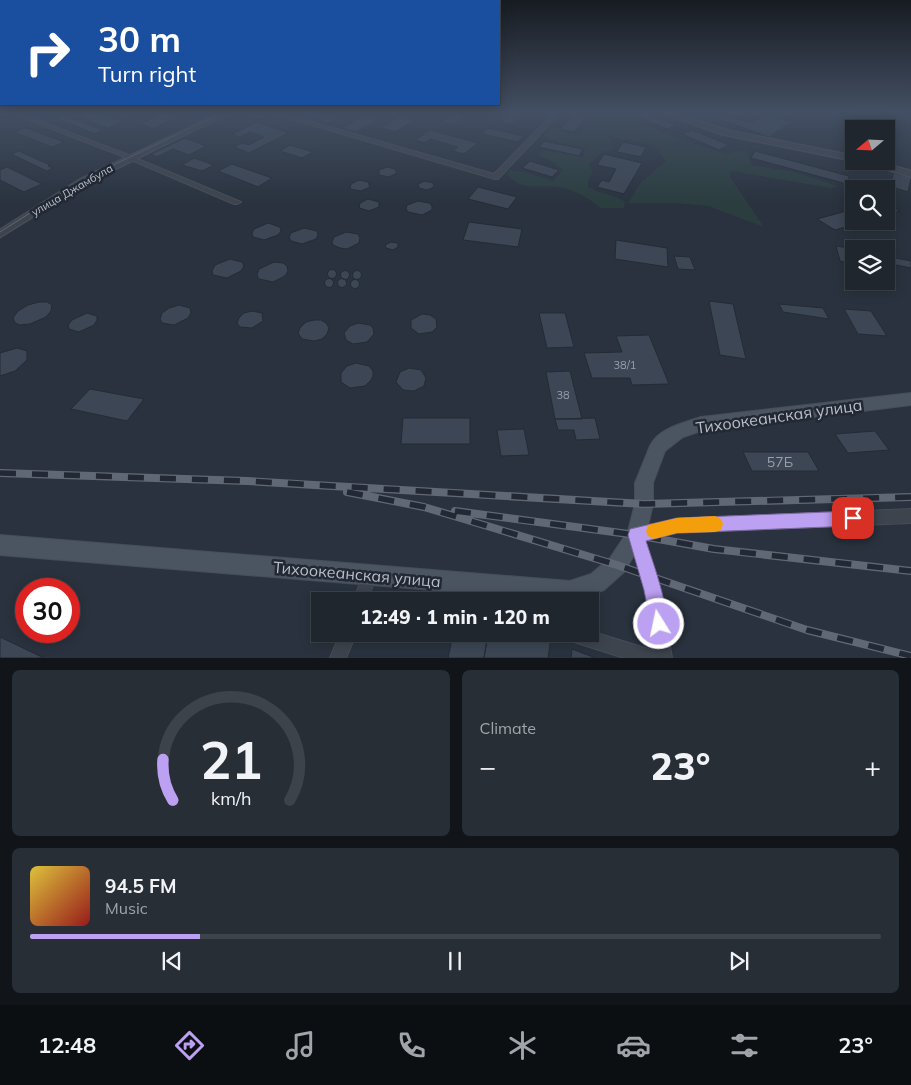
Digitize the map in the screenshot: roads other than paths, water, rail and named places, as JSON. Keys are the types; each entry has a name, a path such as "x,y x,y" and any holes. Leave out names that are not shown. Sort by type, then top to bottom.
{"main road":[{"name":"Тихоокеанская улица","path":"0,545 570,591 597,583 617,566 636,535 644,504 644,483 658,446 677,432 701,424 911,399"}],"street":[{"path":"92,143 237,202"},
{"name":"улица Джамбула","path":"0,234 84,181 154,143"},
{"name":"улица Джамбула","path":"0,225 68,182 157,143"},
{"path":"377,143 495,177 528,143"},
{"path":"776,143 845,157"},
{"path":"895,169 911,174"},
{"path":"664,658 653,590 636,535 677,526 911,516"},
{"path":"363,592 370,575"},
{"path":"338,658 345,642"},
{"path":"599,642 652,658"}],"tram line":[{"path":"0,232 82,180 160,143"}],"railway":[{"path":"0,473 247,481 644,504 911,497"},
{"path":"347,492 424,507 617,565 807,630 911,656"},
{"path":"455,511 636,535 714,549 911,571"}]}
